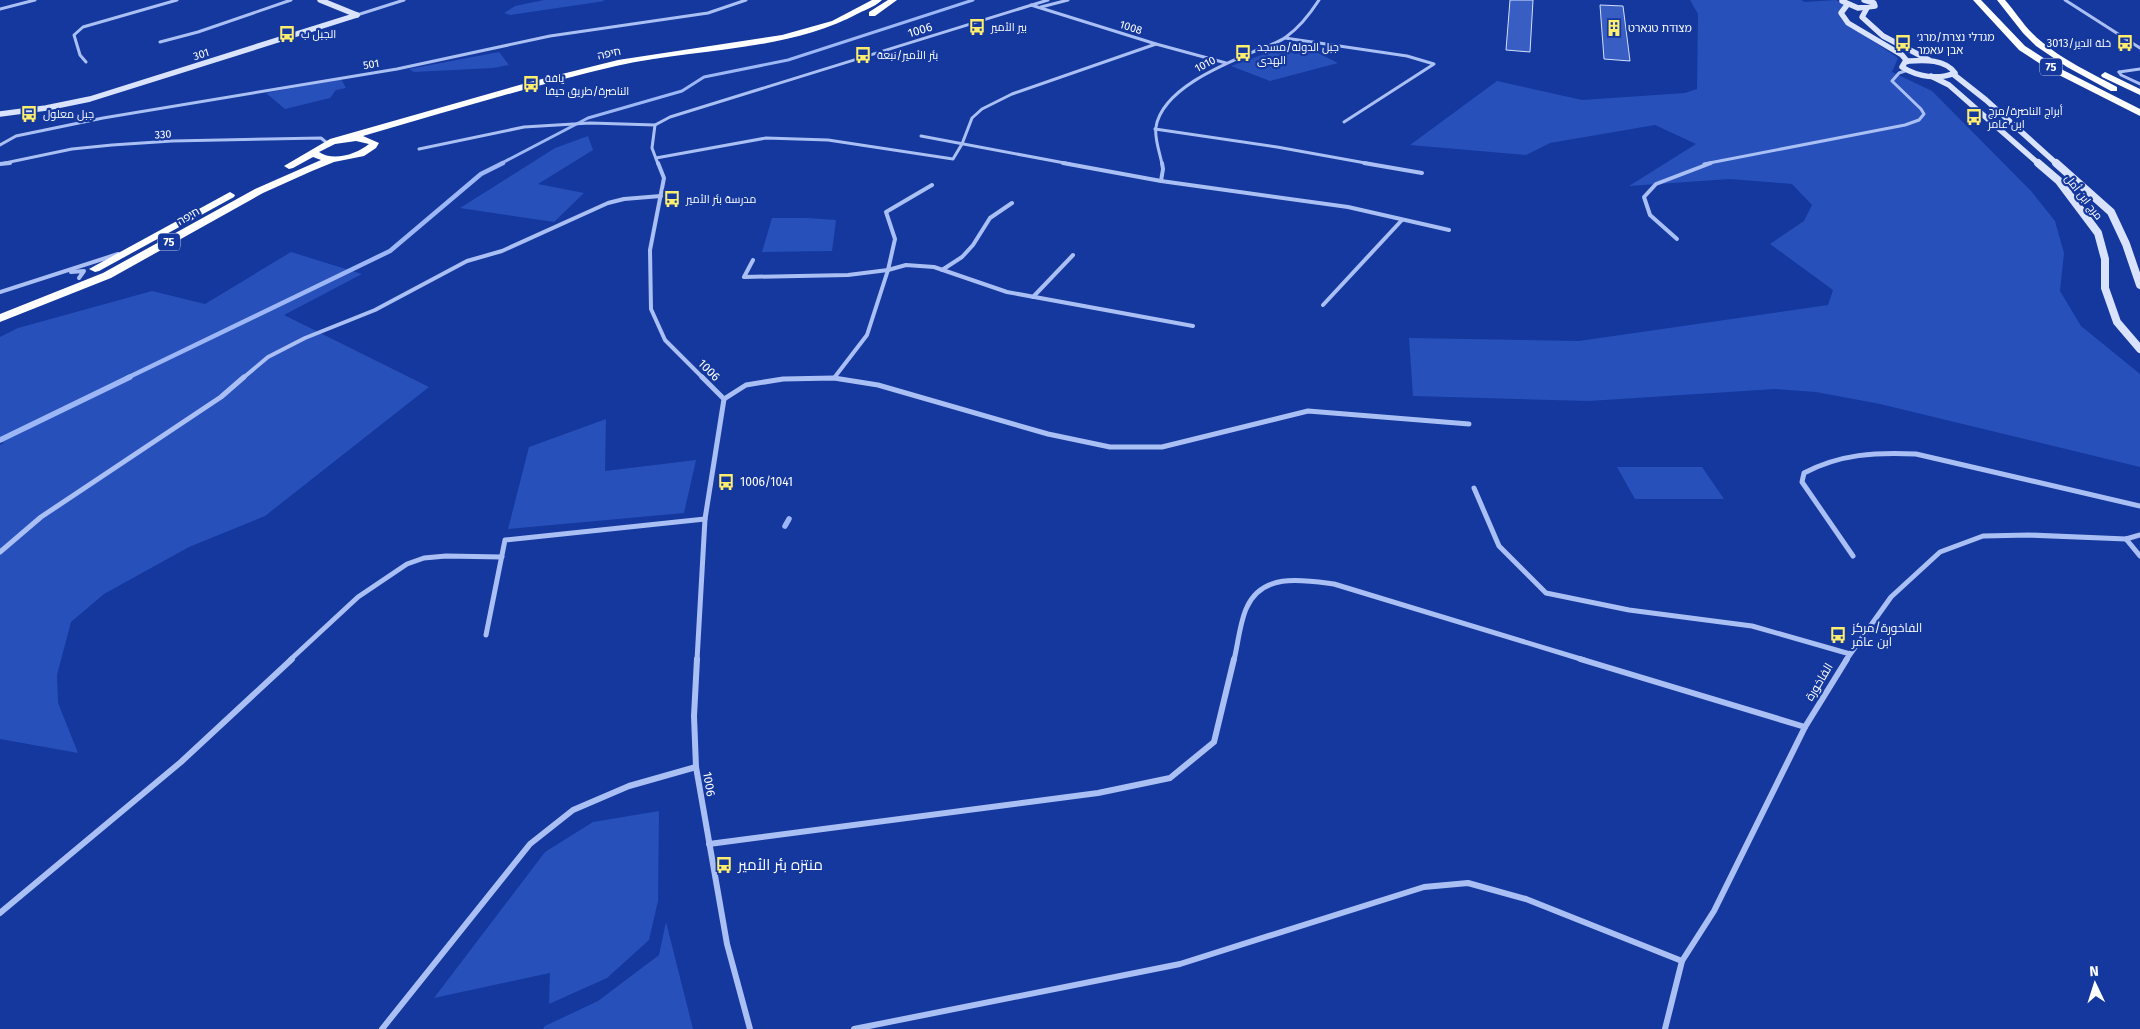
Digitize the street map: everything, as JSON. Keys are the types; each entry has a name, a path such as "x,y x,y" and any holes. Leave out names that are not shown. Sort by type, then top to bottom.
{"highway":[{"name":"חיפה","path":"0,309 79,278 140,246 205,208 314,153 327,143 533,84 618,63 782,37 810,30 835,23 878,0"},
{"name":"חיפה","path":"381,140 472,108 621,69 817,34 848,25 871,14 893,0"},
{"name":"75","path":"1977,0 2022,48 2080,83 2140,113"},
{"name":"75","path":"2001,0 2013,18 2031,37 2059,59 2140,103"},
{"path":"2031,37 2140,92"},
{"path":"346,138 381,140"},
{"name":"75","path":"314,153 320,158 334,159 363,154 381,140"},
{"name":"חיפה","path":"0,318 78,288 140,259 241,200 287,177 334,159"}],"street":[{"path":"0,10 35,0"},
{"path":"86,62 80,55 74,35 83,27 101,20 178,0"},
{"path":"160,42 198,32 291,0"},
{"path":"320,0 357,15"},
{"name":"301","path":"0,114 46,108 90,99 404,0"},
{"name":"501","path":"0,145 16,136 103,118 397,69 550,36 708,13 746,0"},
{"name":"1006","path":"750,1029 727,944 696,767 694,716 705,519 724,399 665,340 652,309 650,295 650,250 664,178 652,148 655,125 670,117 1032,2 1048,0"},
{"path":"1041,8 1068,0"},
{"name":"1010","path":"1155,129 1158,116 1169,101 1196,79 1226,63 1285,38 1307,18 1319,0"},
{"path":"1864,0 1875,2 1875,6 1867,8 1845,2 1841,13 1848,23 1902,55 1907,62"},
{"path":"2065,0 2140,48"},
{"name":"1008","path":"1032,2 1041,8 1156,44 1226,63"},
{"path":"1867,8 1862,16 1867,24 1881,34 1934,62"},
{"path":"1285,38 1407,56 1434,64 1344,122"},
{"path":"656,158 766,138 837,141 953,158 962,144 972,118 982,109 1012,94 1156,44"},
{"path":"1934,62 1907,62 1902,64 1908,70 1930,76 1953,74"},
{"name":"مرج ابن أمل","path":"1934,62 1952,68 1953,74 1986,100 2111,212 2126,244 2140,286"},
{"path":"2140,69 2119,72 2121,75 2140,84"},
{"path":"1677,240 1650,215 1644,197 1656,184 1704,164 1905,125 1919,120 1924,114 1921,109 1892,81 1899,73 1908,70"},
{"name":"مرج ابن أمل","path":"1930,76 1949,85 2059,181 2098,233 2105,259 2105,288 2117,322 2140,349"},
{"path":"419,150 526,127 605,124 655,125"},
{"path":"1161,181 1162,168 1155,129 1277,147 1422,173"},
{"path":"921,136 1161,181 1304,200 1449,230"},
{"name":"330","path":"0,164 82,148 120,145 215,140 259,142 321,138 327,143"},
{"path":"834,378 867,335 888,270 895,239 886,212 932,185"},
{"path":"0,552 41,517 221,397 268,357 305,338 375,310 467,261 502,252 608,203 624,199 661,196"},
{"path":"942,270 962,257 973,246 990,218 1012,203"},
{"path":"1323,306 1402,220"},
{"path":"0,292 140,246"},
{"path":"1033,297 1073,255"},
{"path":"753,260 744,277 848,275 888,270 906,265 942,270 1006,292 1193,326"},
{"path":"53,275 84,271 79,278"},
{"path":"724,399 746,386 783,379 834,378 878,384 1048,434 1110,447 1162,447 1308,411 1469,424"},
{"path":"1853,556 1802,482 1804,473 1819,464 1863,454 1891,452 1916,454 2140,506"},
{"path":"1474,488 1499,546 1546,593 1629,610 1752,626 1850,654"},
{"path":"486,635 505,540 705,519"},
{"name":"الفاخورة","path":"1665,1029 1682,961 1714,911 1805,727 1850,654 1891,597 1940,552 1983,536 2029,535 2126,539 2140,535"},
{"path":"2126,539 2140,556"},
{"path":"0,913 181,762 358,597 407,564 424,558 446,556 502,557"},
{"path":"709,844 1098,793 1170,778 1214,742 1247,606 1265,585 1298,579 1334,584 1805,727"},
{"path":"382,1029 530,844 573,810 628,786 696,767"},
{"path":"854,1029 1180,964 1424,887 1468,883 1526,899 1682,961"}],"shaded area":[{"path":"544,0 605,1 510,15 504,13 515,6"},
{"path":"1690,0 1801,0 1805,2 1836,0 1845,5 1839,15 1842,20 1898,58 1892,72 1932,91 2031,191 2055,221 2064,253 2060,291 2081,326 2140,374 2140,467 1880,404 1816,392 1775,389 1589,401 1413,396 1409,338 1579,341 1828,305 1833,290 1770,244 1804,221 1812,205 1792,184 1730,179 1629,186 1696,144 1655,125 1550,143 1526,155 1410,145 1497,81 1582,100 1685,93 1697,89 1698,14"},
{"path":"1278,49 1296,54 1312,50 1338,63 1270,81 1231,66"},
{"path":"499,52 509,65 493,68 414,72 409,69"},
{"path":"341,79 346,88 336,90 330,98 285,109 266,93"},
{"path":"588,136 593,150 538,184 584,193 554,222 460,208 555,148"},
{"path":"772,218 836,220 832,251 762,252"},
{"path":"291,252 362,274 284,315 429,387 265,516 189,547 104,594 71,622 57,675 58,703 78,753 0,739 0,445 4,443 0,441 0,337 18,328 152,291 205,304"},
{"path":"606,419 605,471 696,460 684,513 508,529 529,447"},
{"path":"1617,467 1702,467 1724,499 1635,499"},
{"path":"659,811 658,901 649,940 607,978 549,1004 550,973 434,998 545,852 593,822"},
{"path":"666,922 693,1029 543,1029 545,1026 598,1001 659,955"}],"building":[{"path":"1510,0 1533,0 1530,52 1506,50"},
{"path":"1600,5 1623,6 1630,61 1604,59"}],"waterway":[{"path":"500,164 588,118 682,91 704,77 788,60 973,0"},
{"path":"127,378 390,251 481,174 503,163"},
{"path":"0,440 130,377"},
{"path":"785,526 789,519"}],"place":[{"name":"بير الأمير","path":"977,27"},
{"name":"מצודת טגארט","path":"1614,28"},
{"name":"الجبل ب","path":"287,34"},
{"name":"מגדלי נצרת/מרג׳ אבן עאמר","path":"1903,43"},
{"name":"خلة الدير/3013","path":"2125,43"},
{"name":"جبل الدولة/مسجد الهدى","path":"1243,53"},
{"name":"بئر الأمير/نبعة","path":"863,55"},
{"name":"يافة الناصرة/طريق حيفا","path":"531,84"},
{"name":"جبل معلول","path":"29,114"},
{"name":"أبراج الناصرة/مرج ابن عامر","path":"1974,117"},
{"name":"مدرسة بئر الأمير","path":"672,199"},
{"name":"1006/1041","path":"726,482"},
{"name":"الفاخورة/مركز ابن عامر","path":"1838,635"},
{"name":"منتزه بئر الأمير","path":"724,865"}]}
